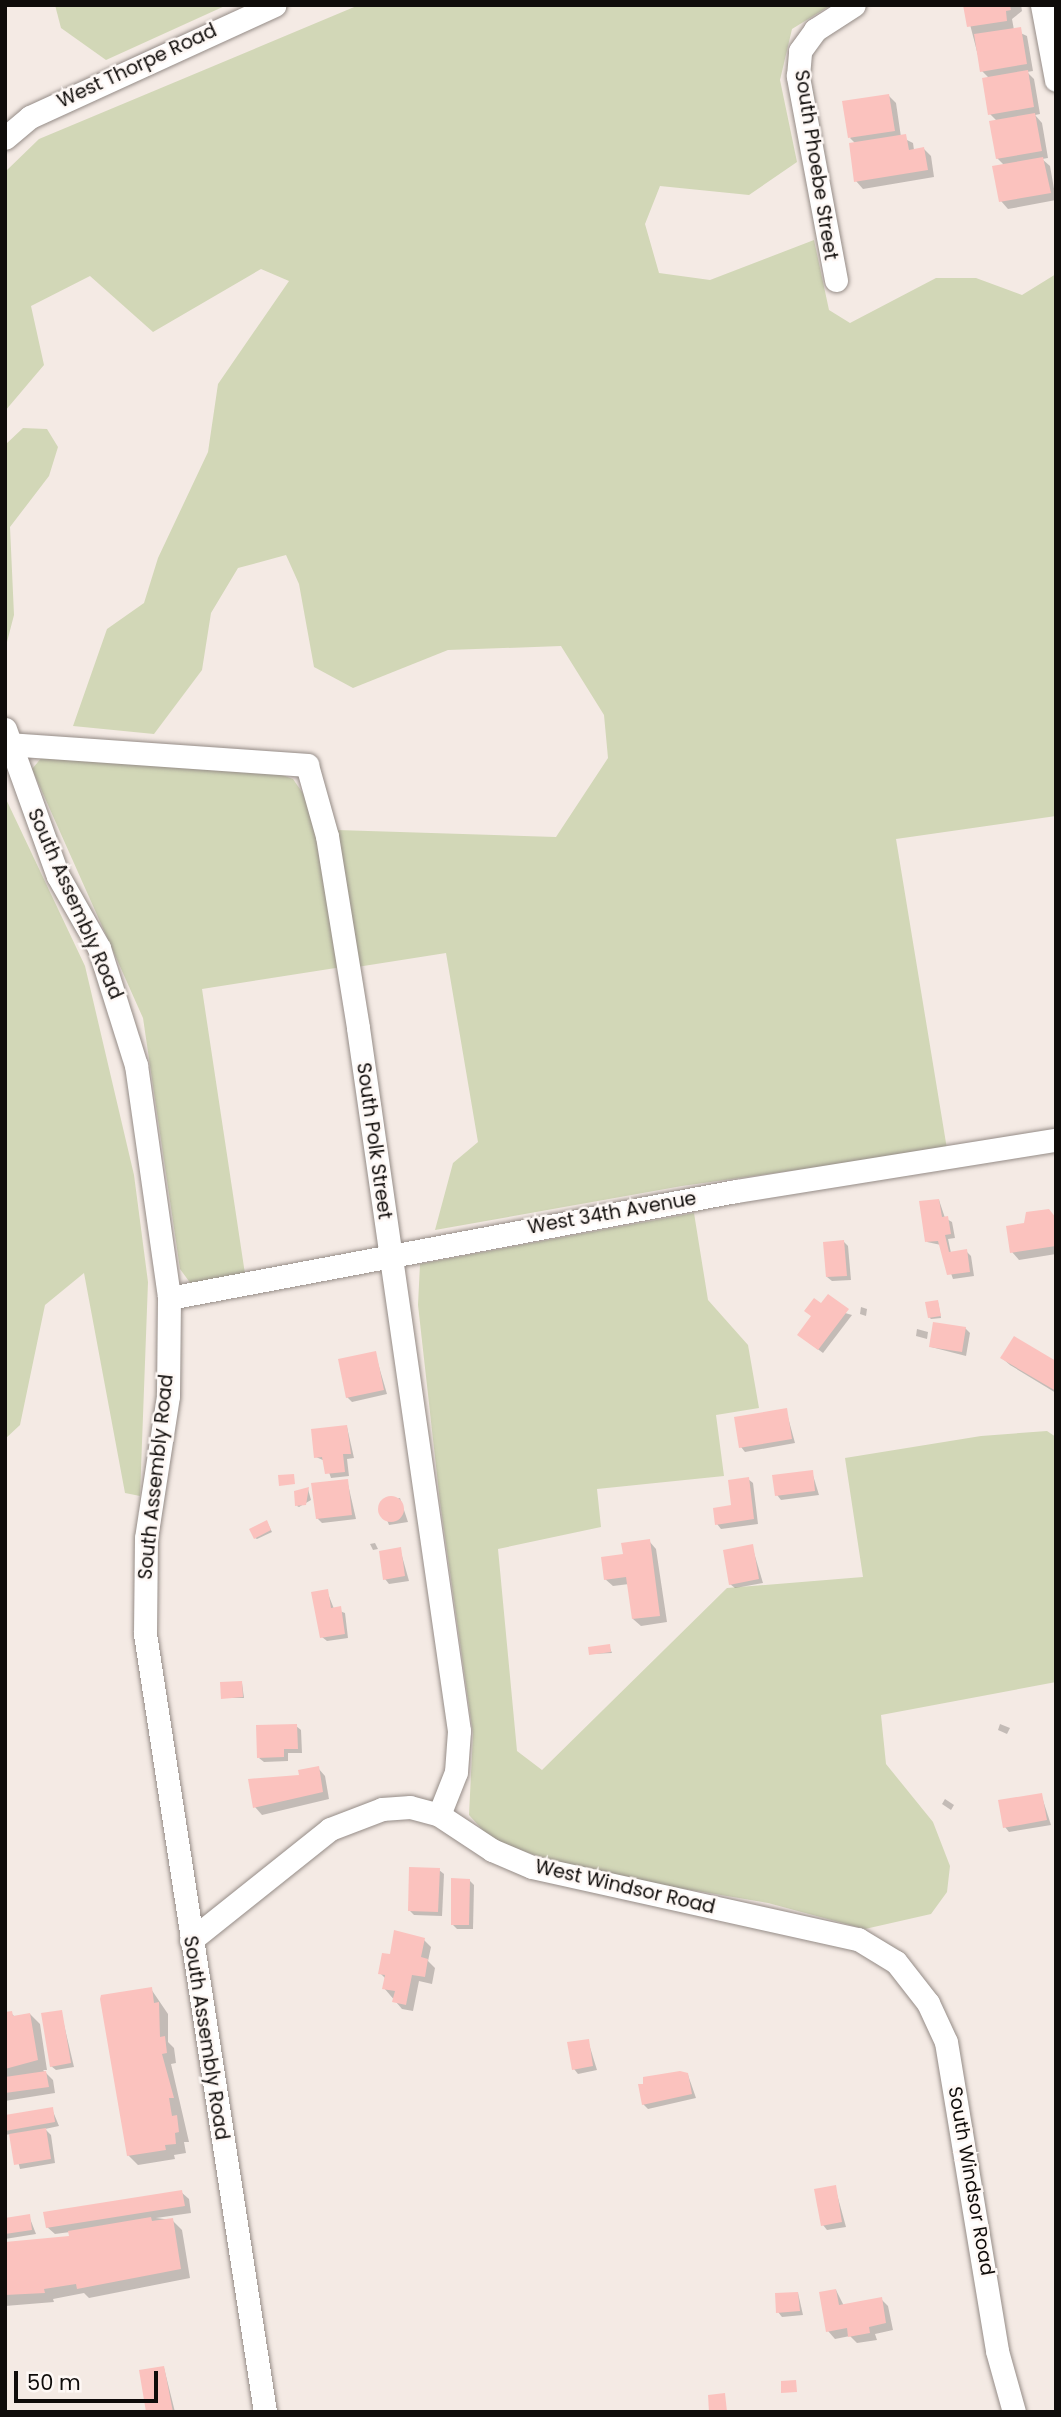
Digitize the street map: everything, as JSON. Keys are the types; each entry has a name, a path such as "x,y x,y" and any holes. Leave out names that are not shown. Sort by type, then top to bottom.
{"street":[{"name":"West Thorpe Road","path":"5,138 30,117 275,5"},
{"name":"South Phoebe Street","path":"836,280 798,76 800,51 815,30 854,5"},
{"path":"1042,5 1056,80"},
{"name":"South Polk Street","path":"7,737 307,765 327,836 460,1731 456,1772 439,1815"},
{"name":"South Assembly Road","path":"7,737 58,876 99,947 120,1006 136,1065 169,1298 168,1396 146,1538 143,1609 191,1940 265,2412"},
{"name":"West 34th Avenue","path":"169,1298 390,1253 1056,1140"},
{"name":"West Windsor Road","path":"191,1940 330,1829 382,1809 410,1808 439,1815 492,1850 532,1867 600,1885 818,1928 858,1939 896,1962"},
{"name":"South Windsor Road","path":"896,1962 928,2003 946,2042 997,2351 1014,2412"}],"green space":[{"path":"55,5 227,5 106,60 61,28"},
{"path":"359,5 831,5 792,29 780,80 797,162 749,195 660,186 645,224 659,273 710,280 814,240 829,310 850,323 936,278 976,278 1022,295 1056,274 1056,816 896,839 947,1149 682,1186 435,1230 453,1163 478,1142 446,953 357,967 337,830 556,837 608,758 604,715 561,646 448,650 353,688 314,667 299,584 286,555 238,568 211,613 202,670 154,734 73,726 107,629 144,603 158,558 208,452 218,384 289,281 261,269 153,332 90,276 31,306 44,365 5,411 5,172 39,139"},
{"path":"23,428 47,429 58,447 49,476 10,527 14,615 7,642 5,445"},
{"path":"43,756 272,771 293,779 311,805 342,967 202,989 245,1274 191,1284 180,1269 143,1018 32,769"},
{"path":"5,797 85,966 134,1175 148,1282 140,1496 125,1493 84,1273 45,1305 20,1425 5,1439"},
{"path":"694,1213 708,1300 748,1345 759,1408 716,1415 724,1476 597,1489 601,1527 498,1549 517,1751 542,1770 727,1588 863,1577 845,1458 981,1436 1047,1431 1056,1437 1056,1682 881,1715 886,1764 933,1822 950,1866 947,1892 931,1914 865,1929 768,1903 602,1875 512,1848 489,1837 469,1815 473,1734 440,1502 418,1305 420,1264"}],"building":[{"path":"963,5 1010,5 1011,10 1006,11 1007,21 967,27"},
{"path":"1021,27 1027,64 980,72 974,34"},
{"path":"1028,70 1034,107 988,115 982,78"},
{"path":"889,94 895,131 848,138 842,101"},
{"path":"1035,113 1042,151 996,159 989,121"},
{"path":"906,134 909,150 924,147 928,170 854,182 849,143"},
{"path":"1043,157 1051,193 999,202 992,166"},
{"path":"939,1199 942,1217 948,1216 951,1234 945,1235 949,1252 967,1249 970,1272 947,1275 938,1241 925,1242 919,1201"},
{"path":"1049,1209 1056,1218 1056,1246 1010,1253 1006,1226 1024,1223 1026,1212"},
{"path":"844,1240 847,1276 826,1277 823,1242"},
{"path":"828,1294 849,1309 818,1350 797,1335 811,1316 804,1311 814,1298 821,1303"},
{"path":"938,1300 941,1316 928,1318 925,1302"},
{"path":"933,1322 966,1327 962,1352 929,1347"},
{"path":"1014,1336 1056,1361 1056,1391 1000,1358"},
{"path":"376,1351 384,1390 346,1398 338,1359"},
{"path":"787,1408 792,1439 739,1448 734,1417"},
{"path":"347,1425 351,1454 343,1454 345,1472 325,1474 322,1457 314,1458 311,1429"},
{"path":"813,1470 815,1491 775,1496 772,1475"},
{"path":"294,1474 295,1484 279,1486 278,1475"},
{"path":"749,1477 754,1519 715,1525 713,1508 731,1505 728,1480"},
{"path":"348,1479 352,1515 316,1519 311,1483"},
{"path":"309,1487 306,1505 295,1506 294,1491"},
{"path":"391,1496 400,1500 404,1509 400,1518 391,1522 382,1518 378,1509 382,1500"},
{"path":"267,1520 271,1530 254,1539 249,1529"},
{"path":"650,1539 660,1616 632,1619 626,1577 604,1580 601,1557 623,1554 621,1543"},
{"path":"753,1544 759,1579 729,1585 723,1550"},
{"path":"401,1547 405,1576 383,1580 379,1551"},
{"path":"328,1589 331,1608 341,1606 345,1634 320,1638 311,1592"},
{"path":"610,1644 611,1652 589,1655 588,1647"},
{"path":"242,1681 243,1697 221,1699 220,1682"},
{"path":"297,1724 298,1749 284,1749 284,1757 257,1758 256,1725"},
{"path":"319,1766 323,1792 253,1808 248,1779 299,1775 298,1770"},
{"path":"1042,1793 1047,1820 1003,1828 998,1800"},
{"path":"409,1867 440,1868 438,1912 408,1911"},
{"path":"451,1878 470,1879 469,1925 451,1925"},
{"path":"394,1930 425,1938 421,1957 428,1959 425,1977 412,1975 406,2005 392,2002 395,1991 382,1989 385,1975 378,1974 382,1953 390,1954"},
{"path":"152,1987 154,2003 159,2002 160,2037 165,2036 167,2053 162,2054 174,2098 169,2098 172,2116 177,2115 179,2132 175,2133 176,2144 165,2145 166,2150 127,2156 100,1999 101,1995"},
{"path":"62,2010 71,2063 50,2067 41,2013"},
{"path":"12,2011 13,2016 30,2013 38,2060 5,2069 5,2012"},
{"path":"589,2039 593,2066 572,2070 567,2042"},
{"path":"46,2071 49,2087 5,2093 5,2077"},
{"path":"680,2071 688,2073 692,2094 642,2105 638,2084 643,2084 643,2077"},
{"path":"53,2107 55,2122 5,2131 5,2115"},
{"path":"46,2128 51,2159 14,2165 9,2134"},
{"path":"836,2185 842,2222 821,2226 814,2189"},
{"path":"182,2190 185,2206 46,2228 43,2212"},
{"path":"30,2214 32,2230 5,2234 5,2218"},
{"path":"151,2217 152,2221 173,2218 181,2269 77,2289 76,2284 44,2289 45,2293 5,2295 5,2242 69,2236 68,2231"},
{"path":"836,2289 839,2305 882,2297 886,2323 869,2327 870,2333 848,2337 847,2328 826,2332 819,2292"},
{"path":"798,2292 800,2311 776,2313 775,2293"},
{"path":"164,2366 173,2412 146,2412 139,2370"},
{"path":"796,2380 797,2392 781,2393 781,2381"},
{"path":"725,2393 727,2412 709,2412 708,2395"}]}
